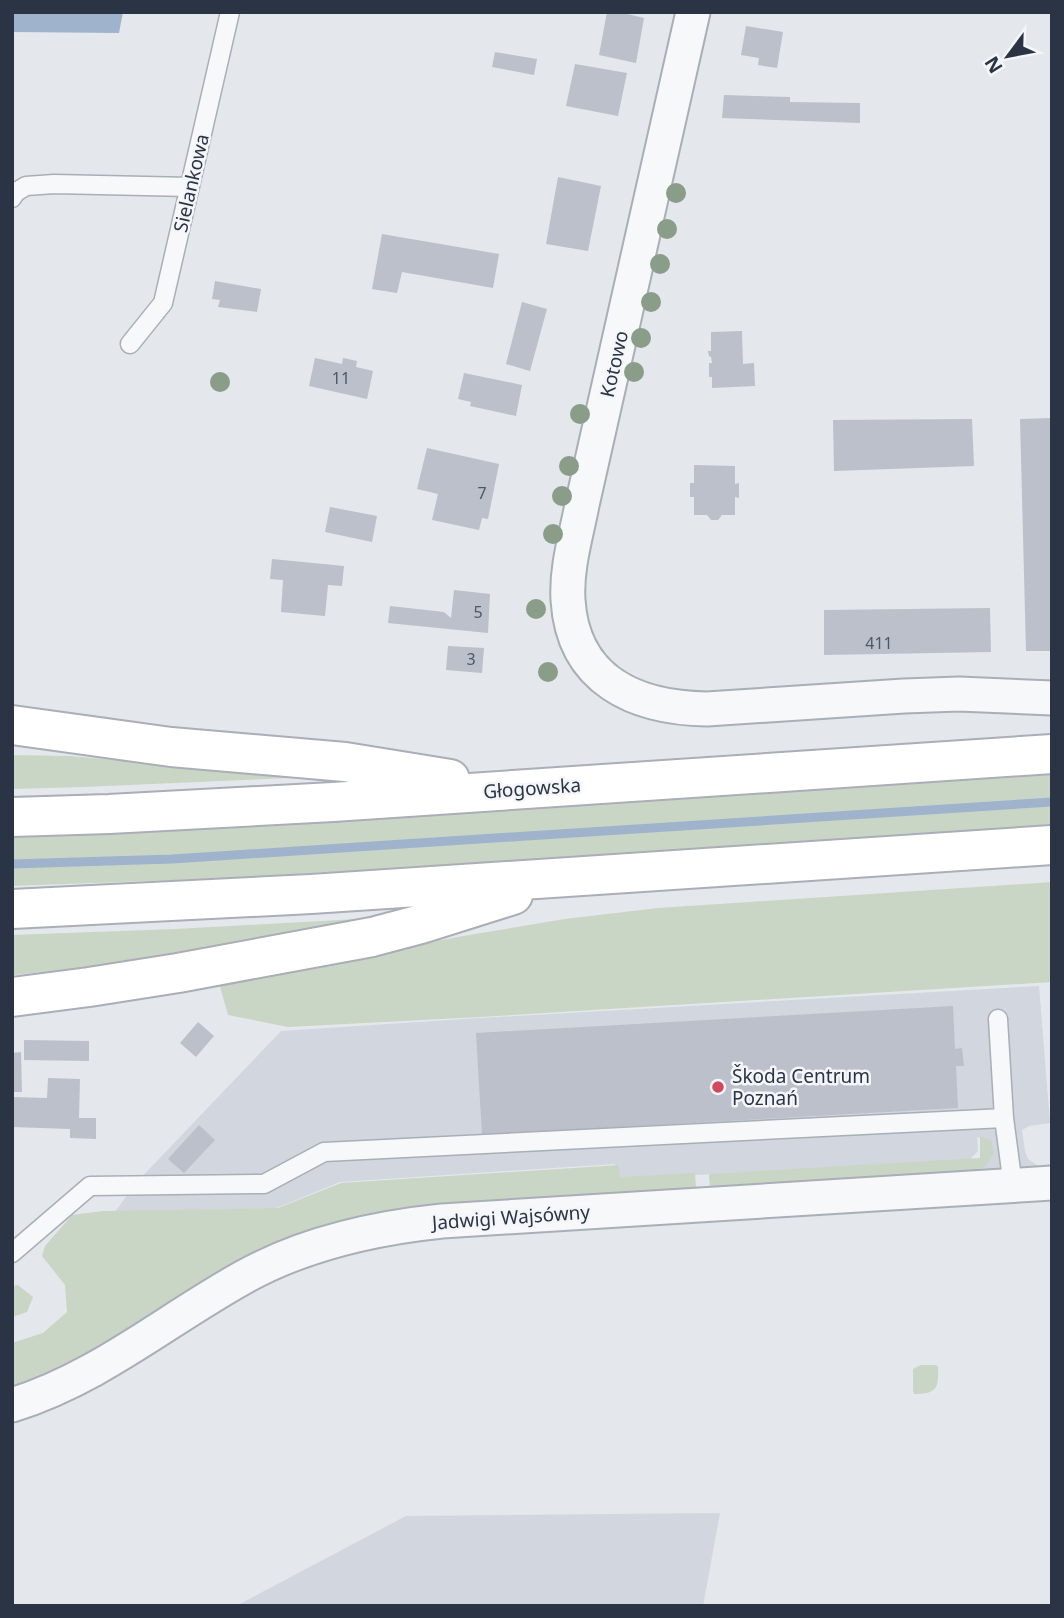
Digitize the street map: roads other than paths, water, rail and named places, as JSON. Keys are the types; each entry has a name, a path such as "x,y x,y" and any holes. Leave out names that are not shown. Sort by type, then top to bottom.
{"main road":[{"path":"12,725 171,747 345,762 470,782 539,788"},
{"name":"Głogowska","path":"12,817 225,808 1052,754"},
{"path":"12,909 221,899 1052,845"},
{"path":"12,997 178,973 372,937 550,883 583,876"}],"street":[{"name":"Kotowo","path":"693,12 582,505 569,579 570,613 581,648 606,680 630,695 668,706 695,709 945,694 1052,698"},
{"name":"Jadwigi Wajsówny","path":"12,1405 52,1390 102,1366 199,1304 265,1266 310,1248 402,1225 1052,1183"}],"lane":[{"name":"Sielankowa","path":"130,344 163,303 230,12"},
{"path":"12,198 26,186 54,184 190,187"},
{"path":"998,1019 1004,1118 1013,1185"},
{"path":"12,1253 90,1186 264,1184 324,1152 1004,1118"}],"water":[{"path":"12,12 123,12 119,33 12,32"}],"waterway":[{"path":"12,864 172,859 1052,802"}],"place":[{"name":"Škoda Centrum Poznań","path":"718,1087"}]}
